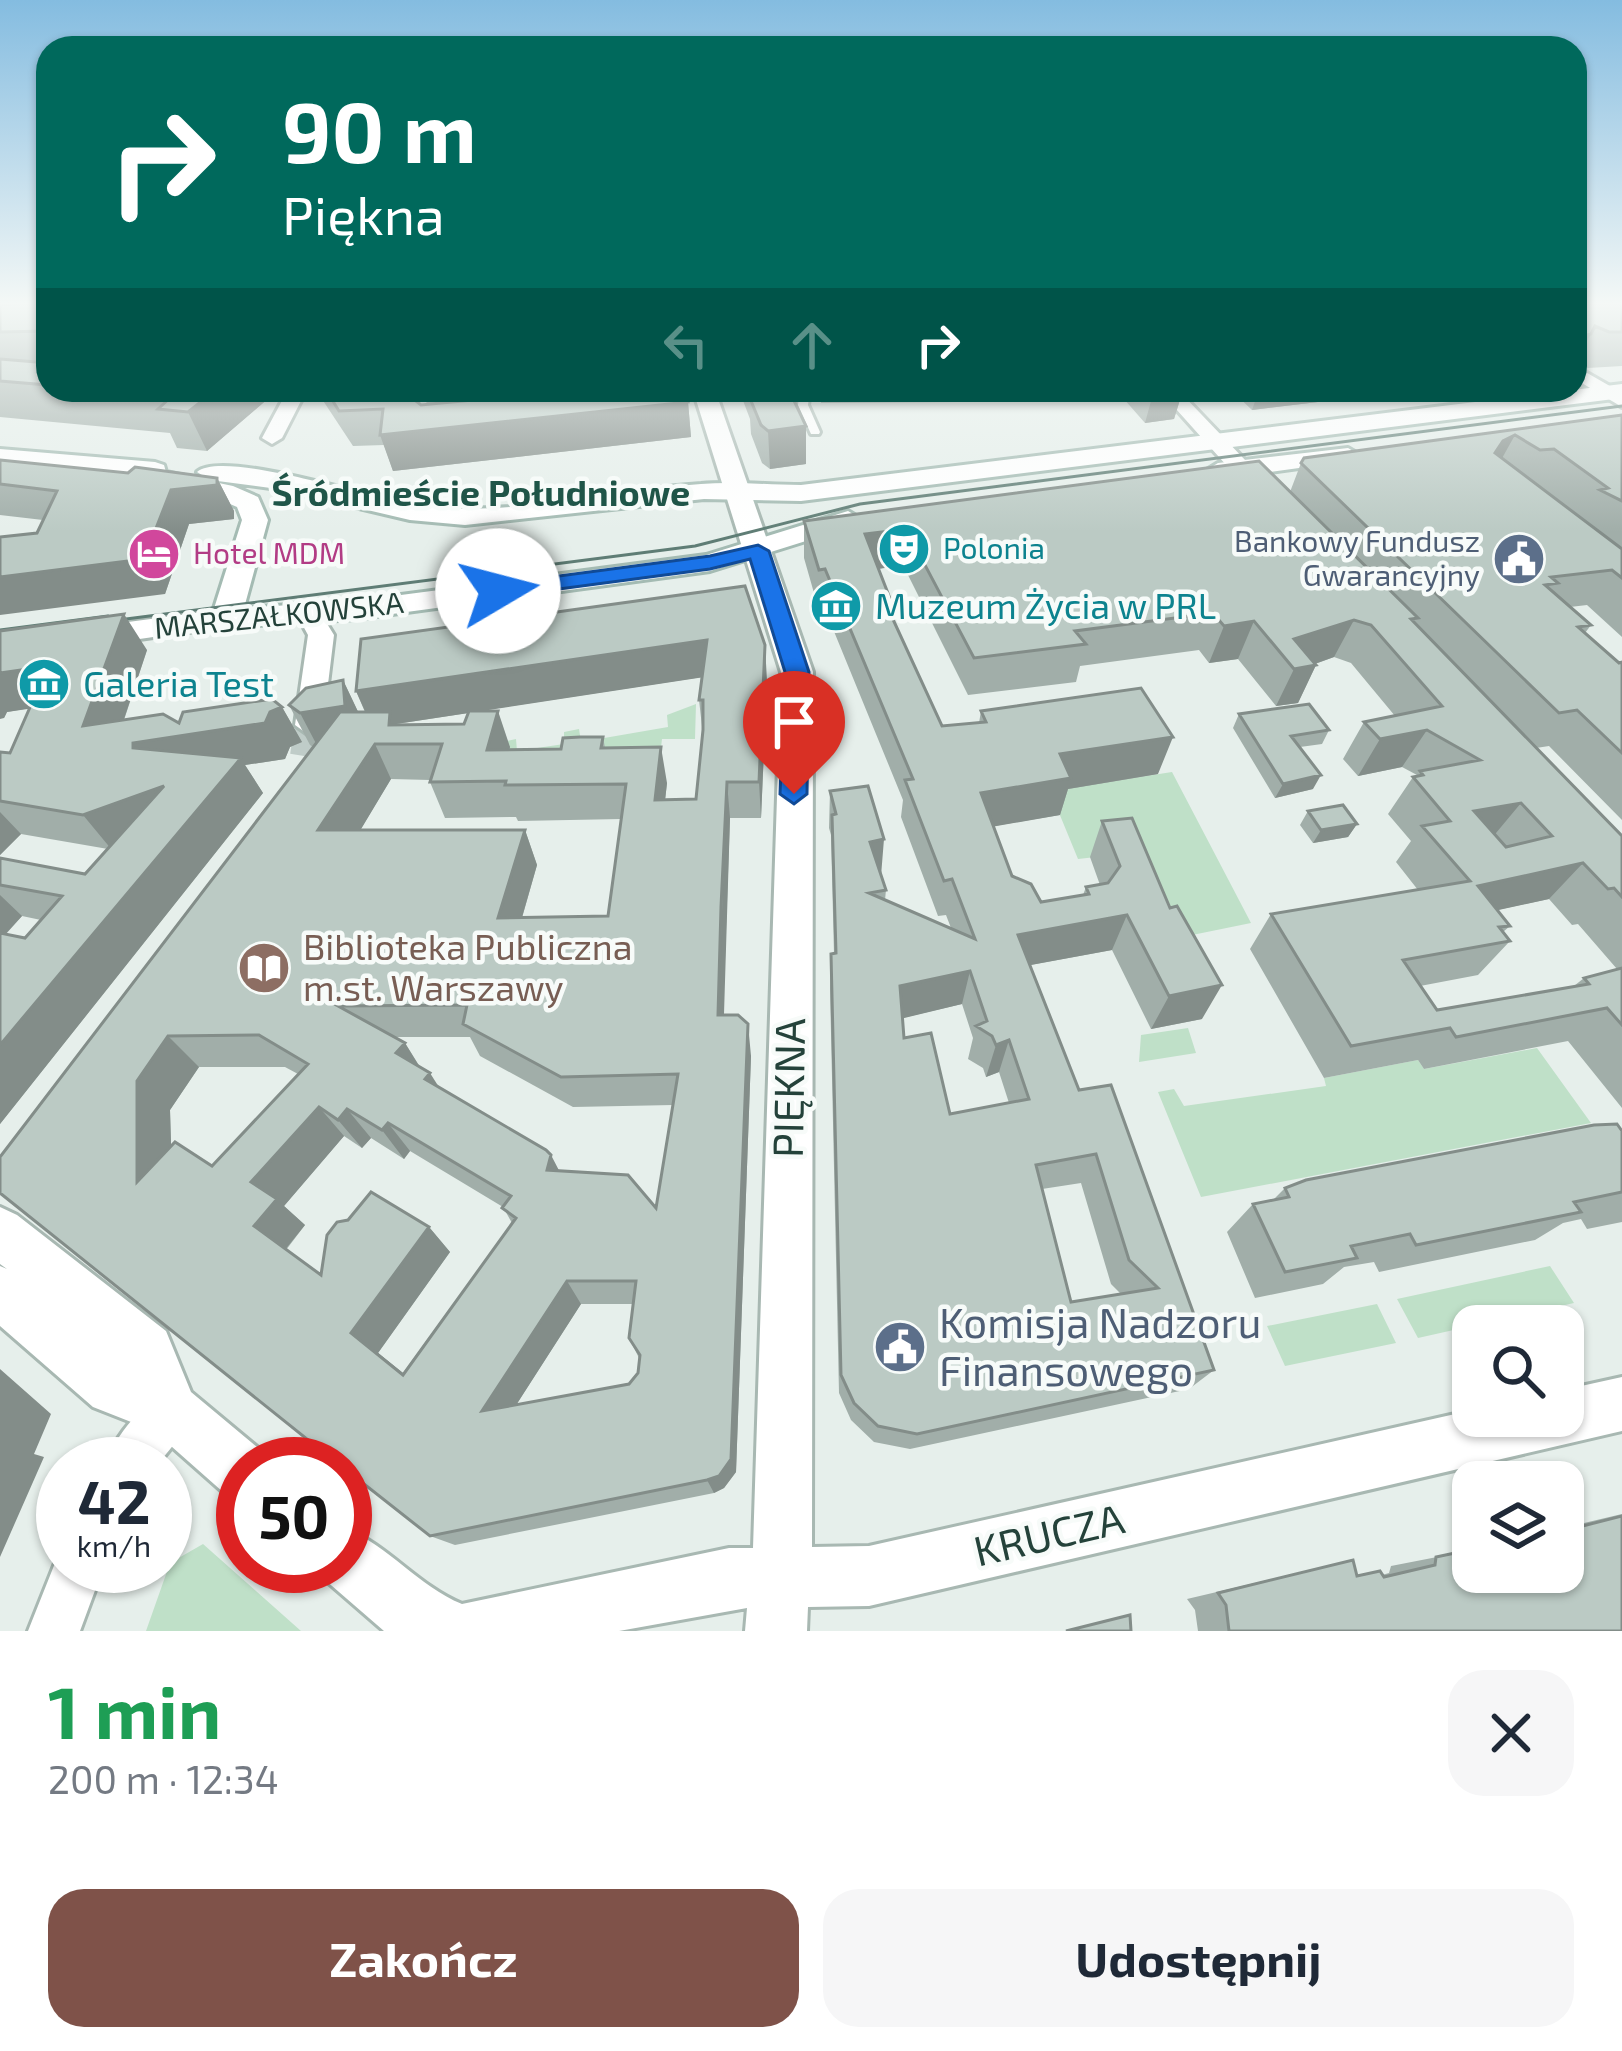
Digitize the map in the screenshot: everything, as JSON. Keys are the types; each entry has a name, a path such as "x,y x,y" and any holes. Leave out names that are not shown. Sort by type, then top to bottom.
{"main road":[{"path":"1587,399 1618,395"},
{"name":"PIĘKNA","path":"699,402 758,551 790,644 797,684 777,1605"},
{"path":"255,520 302,506 482,517 698,491 801,493 1558,402"},
{"path":"1198,473 1381,451"},
{"path":"0,456 278,481 410,512"},
{"path":"130,471 161,482 235,494 249,503 255,520 239,588 226,618"},
{"path":"801,493 775,516 786,524 816,527"},
{"name":"MARSZAŁKOWSKA","path":"0,649 226,618 355,610 710,562 758,551 816,527 870,515"},
{"path":"0,1232 63,1313 112,1388 172,1411 216,1449"},
{"path":"0,1292 63,1313"},
{"name":"KRUCZA","path":"472,1631 729,1578 777,1605 869,1576 1622,1404"},
{"path":"372,1581 412,1615 452,1631"}],"street":[{"path":"1590,379 1618,395"},
{"path":"278,481 258,466 292,402"},
{"path":"1179,402 1282,512"},
{"path":"319,648 355,610"},
{"path":"293,614 312,619 319,648 308,731"},
{"path":"150,1437 172,1411"},
{"path":"54,1631 69,1593"}],"lane":[{"path":"803,402 815,432"}],"green space":[{"path":"696,704 695,739 662,739 660,756 543,748 539,758 481,747 516,739 517,751 564,744 564,732 579,729 581,742 668,727 667,715"},
{"path":"1172,772 1251,923 1153,943 1123,854 1078,859 1050,791"},
{"path":"1188,1028 1196,1053 1139,1062 1141,1035"},
{"path":"1537,1048 1591,1123 1201,1197 1158,1092 1174,1089 1184,1106 1326,1086 1324,1078 1418,1060 1424,1069"},
{"path":"1550,1266 1574,1303 1452,1305 1452,1330 1418,1338 1397,1299"},
{"path":"1377,1304 1396,1343 1285,1366 1267,1326"},
{"path":"203,1544 216,1556 216,1593 258,1593 301,1631 146,1631 159,1593 192,1593 192,1550"}],"building":[{"path":"36,379 36,384 0,381"},
{"path":"166,402 201,402 188,412 158,409"},
{"path":"333,402 688,402 380,435 383,409 339,411"},
{"path":"751,402 795,402 806,426 768,431"},
{"path":"1622,415 1622,501 1600,490 1608,488 1554,449 1540,450 1515,435 1495,453 1622,549 1622,578 1612,570 1551,577 1558,583 1545,585 1591,625 1578,627 1622,662 1622,753 1577,710 1559,713 1301,463 1304,458"},
{"path":"0,460 128,473 135,467 217,478 217,485 171,490 144,559 0,577 0,537 37,533 57,491 0,484"},
{"path":"1259,461 1418,618 1411,619 1622,836 1622,897 1583,863 1478,886 1510,926 1499,927 1510,941 1403,960 1437,1010 1589,984 1584,978 1622,968 1622,1025 1607,1008 1456,1037 1450,1028 1351,1046 1271,914 1470,881 1422,826 1450,821 1413,777 1423,775 1420,771 1480,760 1427,730 1380,739 1364,722 1442,706 1371,625 1354,620 1294,639 1316,665 1294,669 1254,621 1224,626 1213,613 1075,631 1086,644 974,658 906,529 865,534 896,614 891,615 942,726 986,722 981,711 1141,688 1173,737 1060,754 1071,778 981,793 1012,876 1031,884 1041,902 1089,894 1086,887 1108,883 1120,866 1102,821 1132,818 1170,908 1177,906 1222,985 1169,996 1127,915 1018,935 1079,1090 1111,1085 1214,1370 917,1434 878,1426 854,1403 841,1375 831,954 836,953 832,815 836,814 830,791 868,786 884,839 870,842 886,890 869,893 975,939 952,879 944,881 905,780 913,779 825,569 819,570 804,521","holes":["1521,803 1552,836 1506,847 1474,811","970,971 987,1021 976,1026 992,1036 996,1045 1009,1040 1029,1099 950,1114 931,1033 904,1038 900,986","1096,1154 1129,1260 1158,1288 1071,1302 1036,1165"]},
{"path":"745,586 765,645 759,782 727,782 718,1015 738,1015 748,1024 731,1459 719,1476 430,1536 372,1490 372,1437 304,1437 0,1193 0,1157 340,712 390,712 389,725 464,724 469,711 498,711 487,750 561,749 563,738 580,737 603,737 601,748 661,747 655,800 696,799 703,730 703,700 699,700 707,640 356,691 361,639","holes":["375,744 442,744 430,782 626,784 608,916 498,918 525,830 318,830","467,1005 463,1024 561,1077 678,1074 656,1208 628,1175 547,1170 551,1155 546,1150 425,1079 430,1073 396,1053 405,1043 338,1006","259,1035 308,1064 212,1166 175,1142 137,1182 137,1081 168,1036","319,1107 338,1120 347,1109 382,1130 388,1123 511,1196 502,1208 516,1218 403,1375 351,1333 429,1227 371,1192 348,1220 337,1222 327,1235 321,1275 254,1226 277,1199 251,1182","567,1281 636,1281 629,1338 640,1355 638,1373 629,1384 482,1411"]},
{"path":"124,614 83,726 163,714 179,723 183,712 272,699 282,707 270,712 265,723 133,743 133,748 241,758 0,1045 0,933 25,938 62,896 0,885 0,858 85,874 164,786 83,815 0,801 0,752 10,753 48,666 0,673 0,631"},
{"path":"343,680 345,706 300,713 289,705 306,688"},
{"path":"1309,704 1329,730 1291,736 1321,775 1283,784 1239,714"},
{"path":"1343,805 1357,824 1321,830 1308,811"},
{"path":"1617,1124 1622,1131 1622,1192 1574,1202 1581,1212 1416,1245 1410,1234 1351,1246 1357,1258 1285,1272 1253,1204 1289,1197 1285,1188 1306,1180"},
{"path":"1622,1516 1622,1631 1229,1631 1226,1605 1218,1593 1353,1560 1357,1576 1380,1571 1384,1577 1435,1565 1436,1557 1452,1554 1452,1593 1584,1593 1584,1526"},
{"path":"1130,1615 1131,1631 1066,1631"}],"tunnel":[{"path":"304,756 308,731"}],"tram line":[{"path":"95,623 695,546 860,504 1622,406"},
{"path":"0,630 108,616"}],"place":[{"name":"Polonia","path":"904,549"},
{"name":"Hotel MDM","path":"154,554"},
{"name":"Bankowy Fundusz Gwarancyjny","path":"1519,559"},
{"name":"Muzeum Życia w PRL","path":"836,606"},
{"name":"Galeria Test","path":"44,684"},
{"name":"Biblioteka Publiczna m.st. Warszawy","path":"264,968"},
{"name":"Komisja Nadzoru Finansowego","path":"900,1347"}],"district":[{"name":"Śródmieście Południowe","path":"481,493"}],"route":[{"path":"498,591 758,551 797,672 794,794"}]}
